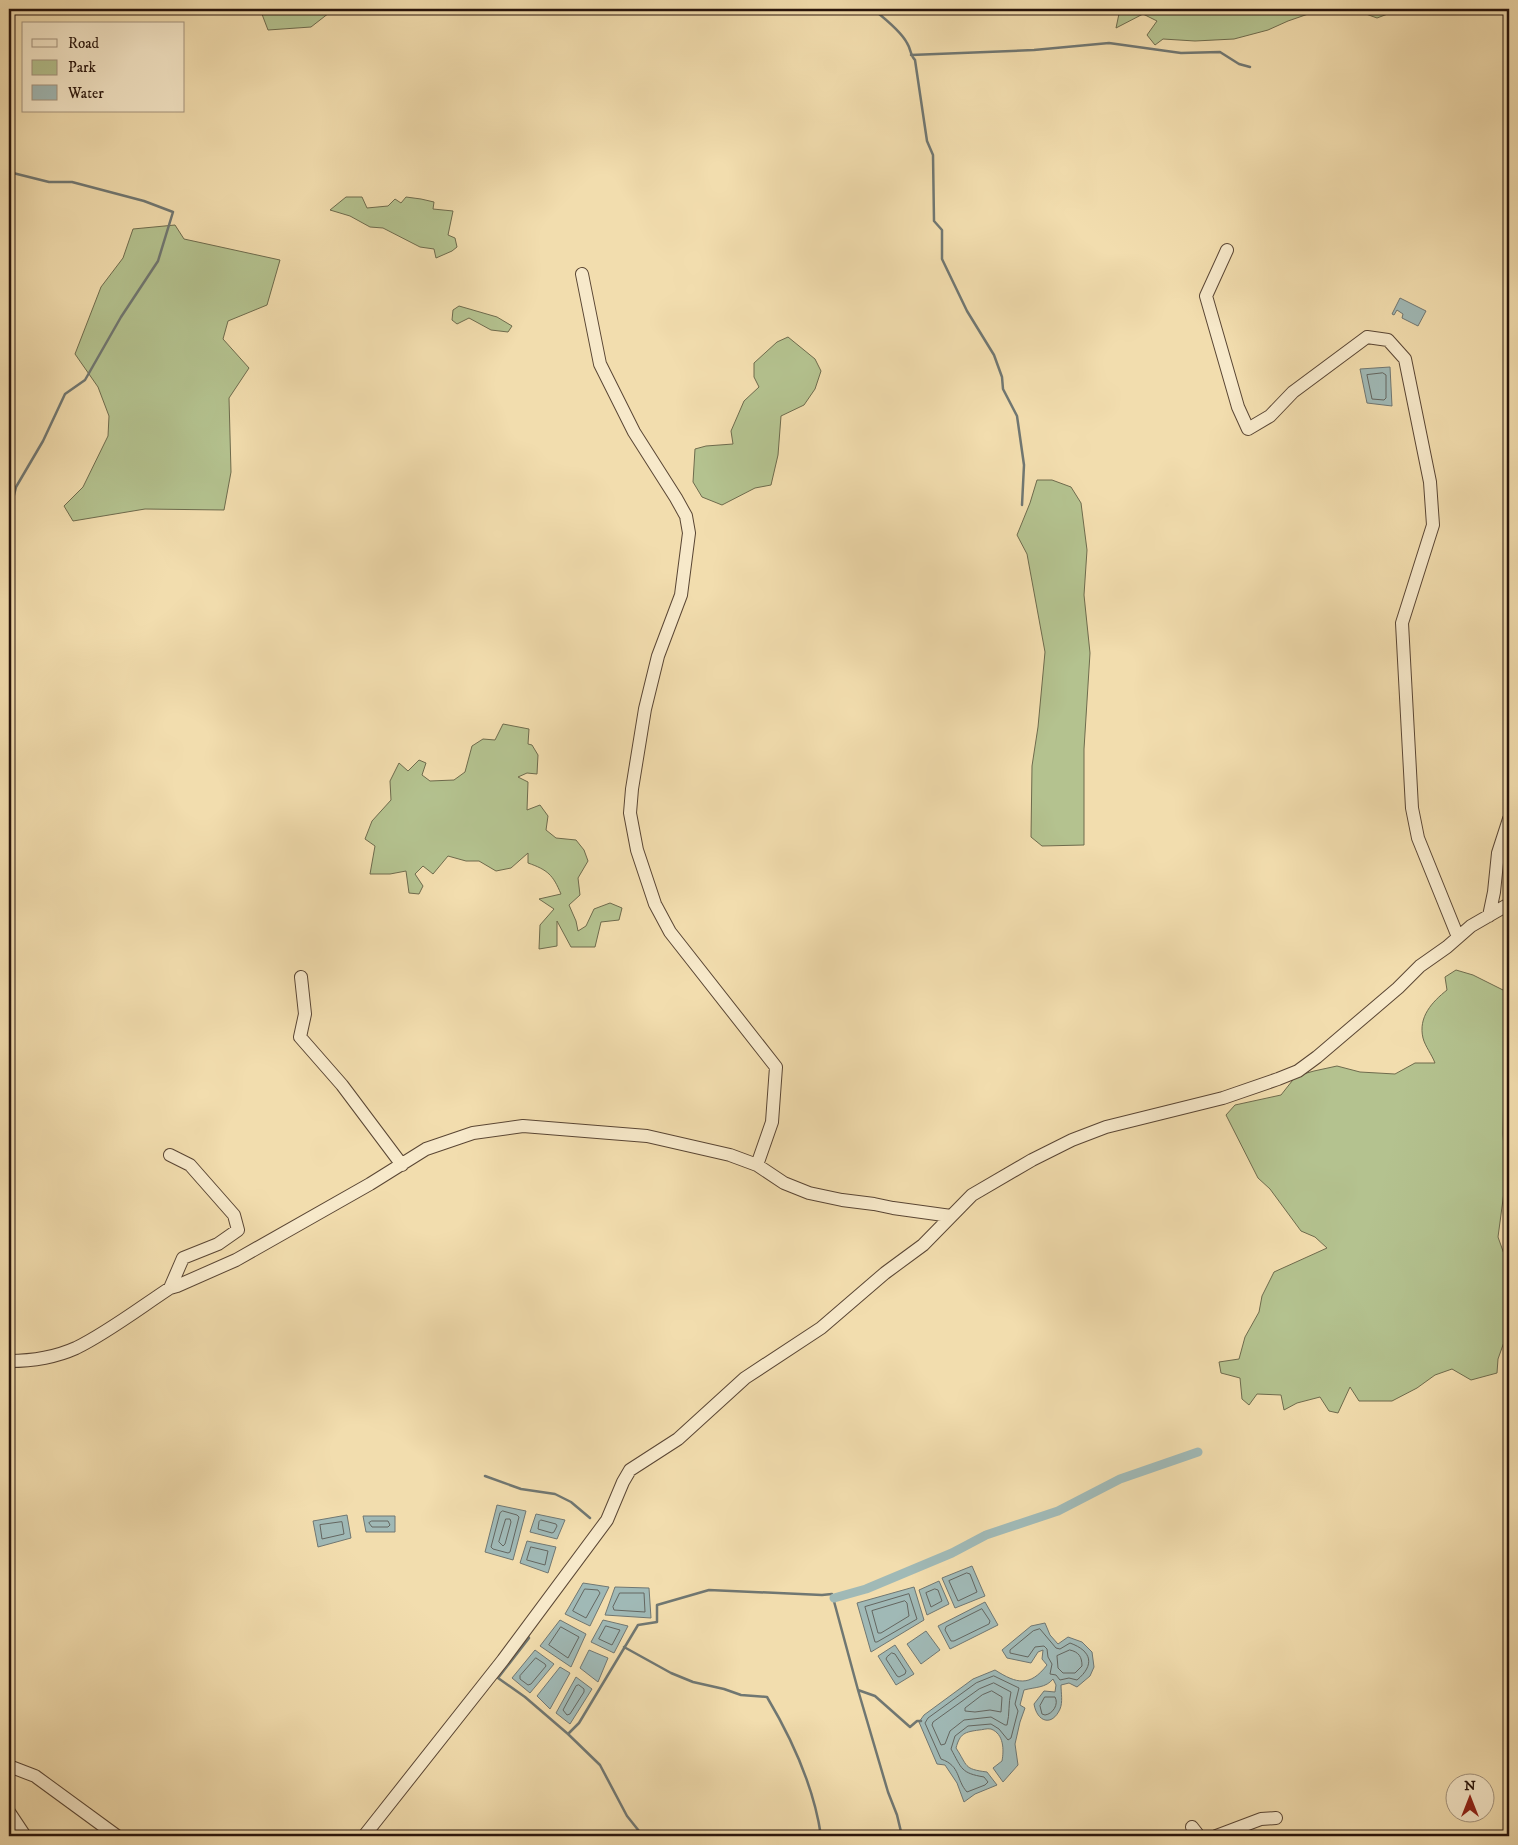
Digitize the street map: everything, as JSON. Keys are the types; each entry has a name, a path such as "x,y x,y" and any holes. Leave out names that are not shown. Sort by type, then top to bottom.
{"street":[{"path":"1227,250 1206,296 1238,407 1248,429 1270,416 1294,392 1367,337 1388,340 1405,359 1430,482 1433,525 1402,624 1412,799 1418,838 1458,937"},
{"path":"582,274 600,364 634,432 686,516 689,533 681,595 658,656 646,709 632,789 630,813 644,874 655,904 670,932 776,1067 772,1122 757,1165"},
{"path":"1489,916 1494,892 1498,853 1509,819"},
{"path":"364,1836 503,1660 607,1520 622,1482 630,1470 678,1439 744,1378 821,1328 885,1273 923,1245 972,1195 1032,1160 1072,1140 1106,1127 1223,1098 1278,1080 1298,1071 1318,1057 1398,988 1420,966 1447,947 1471,926 1509,904"},
{"path":"300,977 305,1014 300,1037 342,1085 402,1165"},
{"path":"9,1361 34,1360 74,1349 170,1288 236,1260 402,1165 426,1149 473,1133 523,1126 647,1136 730,1155 757,1165 784,1183 809,1193 848,1201 951,1216"},
{"path":"170,1155 190,1165 234,1215 238,1230 218,1244 183,1258 170,1288"},
{"path":"9,1766 35,1776 118,1836"},
{"path":"9,1812 25,1836"},
{"path":"1216,1836 1261,1819 1276,1818"}],"green space":[{"path":"260,9 353,9 329,13 311,27 268,30"},
{"path":"1120,9 1233,9 1235,13 1242,9 1352,9 1314,12 1268,30 1234,39 1195,41 1163,39 1155,45 1147,35 1157,21 1143,14 1116,28"},
{"path":"1352,9 1401,9 1377,18"},
{"path":"346,197 362,197 367,208 388,206 395,199 401,203 406,197 434,202 433,209 453,211 448,235 455,238 457,247 436,258 434,249 420,247 383,228 370,227 350,216 330,210"},
{"path":"175,225 184,239 280,260 267,305 228,321 223,339 249,368 229,398 231,472 224,510 145,509 73,521 64,506 83,487 108,436 109,416 98,387 75,354 101,287 123,258 133,229"},
{"path":"459,306 497,317 512,326 508,332 491,330 469,318 457,324 452,320 453,310"},
{"path":"788,337 815,359 821,371 815,389 804,405 781,416 778,455 771,485 755,488 722,505 702,497 693,482 695,449 706,446 733,444 731,431 744,401 759,387 754,377 754,363 777,342"},
{"path":"1037,480 1052,480 1071,487 1081,503 1087,550 1084,595 1090,653 1084,749 1084,845 1042,846 1031,837 1032,766 1038,727 1045,652 1027,554 1017,535"},
{"path":"503,724 529,729 528,744 532,745 538,755 537,774 527,773 518,777 528,782 527,810 540,805 548,816 546,830 556,838 576,840 584,850 588,861 578,878 580,895 569,905 578,931 586,926 594,909 610,903 622,908 619,920 601,922 595,947 571,947 557,921 557,946 539,949 540,925 554,909 539,899 561,894 549,874 528,863 528,853 511,868 496,871 479,861 466,861 448,856 433,874 423,866 415,874 423,886 419,894 409,893 406,871 390,874 370,874 375,846 365,839 372,821 391,800 390,781 399,763 408,771 419,760 426,763 422,775 430,781 454,780 465,772 472,746 483,739 495,740"},
{"path":"1456,970 1473,975 1509,993 1509,1082 1504,1087 1503,1134 1506,1177 1498,1237 1509,1268 1509,1328 1498,1359 1497,1373 1471,1380 1452,1369 1435,1375 1417,1388 1392,1401 1359,1401 1350,1387 1338,1413 1329,1411 1320,1397 1297,1403 1284,1410 1281,1395 1257,1394 1249,1405 1242,1399 1240,1378 1221,1373 1219,1362 1239,1359 1245,1337 1259,1312 1262,1296 1274,1272 1327,1248 1315,1237 1301,1231 1270,1189 1258,1178 1226,1115 1235,1105 1281,1095 1296,1076 1314,1071 1337,1066 1360,1072 1395,1074 1415,1063 1435,1063 1423,1038 1424,1017 1431,1005 1447,990 1445,977"}],"water":[{"path":"1400,298 1426,311 1418,326 1402,318 1403,314 1397,310 1394,315 1392,314"},
{"path":"1390,367 1392,406 1367,403 1360,369"},
{"path":"497,1505 526,1511 513,1560 485,1552"},
{"path":"536,1514 565,1520 557,1539 530,1532"},
{"path":"347,1515 351,1538 318,1547 313,1521"},
{"path":"363,1516 395,1516 395,1532 366,1532"},
{"path":"527,1541 556,1547 548,1573 520,1563"},
{"path":"972,1566 985,1596 955,1608 942,1578"},
{"path":"939,1581 949,1604 927,1615 919,1590"},
{"path":"583,1583 609,1587 590,1626 565,1614"},
{"path":"615,1587 649,1588 651,1618 605,1615"},
{"path":"914,1587 924,1620 871,1652 857,1603"},
{"path":"985,1602 998,1625 950,1649 938,1626"},
{"path":"560,1620 586,1634 571,1667 540,1646"},
{"path":"603,1620 628,1626 614,1653 591,1642"},
{"path":"1045,1623 1050,1635 1058,1644 1068,1637 1082,1642 1092,1652 1094,1667 1090,1676 1077,1687 1069,1683 1061,1685 1062,1700 1060,1709 1057,1715 1049,1720 1045,1720 1038,1715 1034,1704 1044,1691 1055,1692 1056,1685 1053,1679 1044,1686 1024,1690 1020,1705 1025,1708 1015,1744 1018,1765 1003,1782 993,1768 1002,1761 1003,1752 1001,1738 995,1731 988,1729 970,1732 961,1736 956,1748 967,1766 974,1770 987,1772 997,1785 975,1794 964,1802 957,1783 945,1765 937,1764 919,1722 924,1715 973,1679 995,1670 1017,1680 1029,1680 1035,1677 1047,1665 1042,1659 1043,1650 1038,1652 1031,1663 1007,1658 1002,1650 1031,1626"},
{"path":"926,1631 940,1650 921,1664 907,1644"},
{"path":"895,1645 914,1674 896,1685 878,1656"},
{"path":"535,1650 554,1664 530,1693 512,1678"},
{"path":"589,1650 608,1658 598,1682 580,1668"},
{"path":"560,1667 570,1673 550,1709 537,1696"},
{"path":"576,1677 592,1689 570,1724 556,1713"}],"waterway":[{"path":"873,9 901,34 915,60 927,141 933,155 934,221 942,230 942,259 967,311 994,355 1002,377 1003,389 1017,416 1024,465 1022,505"},
{"path":"911,55 1034,50 1109,43 1181,53 1220,52 1239,64 1250,67"},
{"path":"9,172 49,182 72,182 144,201 173,212 158,261 121,317 85,380 65,394 43,441 16,487 9,515"},
{"path":"834,1598 866,1589 952,1553 986,1535 1058,1511 1120,1479 1198,1452"},
{"path":"485,1476 521,1489 555,1494 571,1502 590,1518"},
{"path":"568,1734 579,1723 638,1625 657,1622 657,1605 709,1590 832,1594 858,1690 875,1696 910,1727 917,1721 921,1721"},
{"path":"527,1635 529,1638 498,1678 525,1697 600,1765 627,1816 643,1836"},
{"path":"624,1647 671,1673 693,1682 741,1695 767,1697 801,1764 813,1800 821,1836"},
{"path":"858,1690 902,1836"}]}
